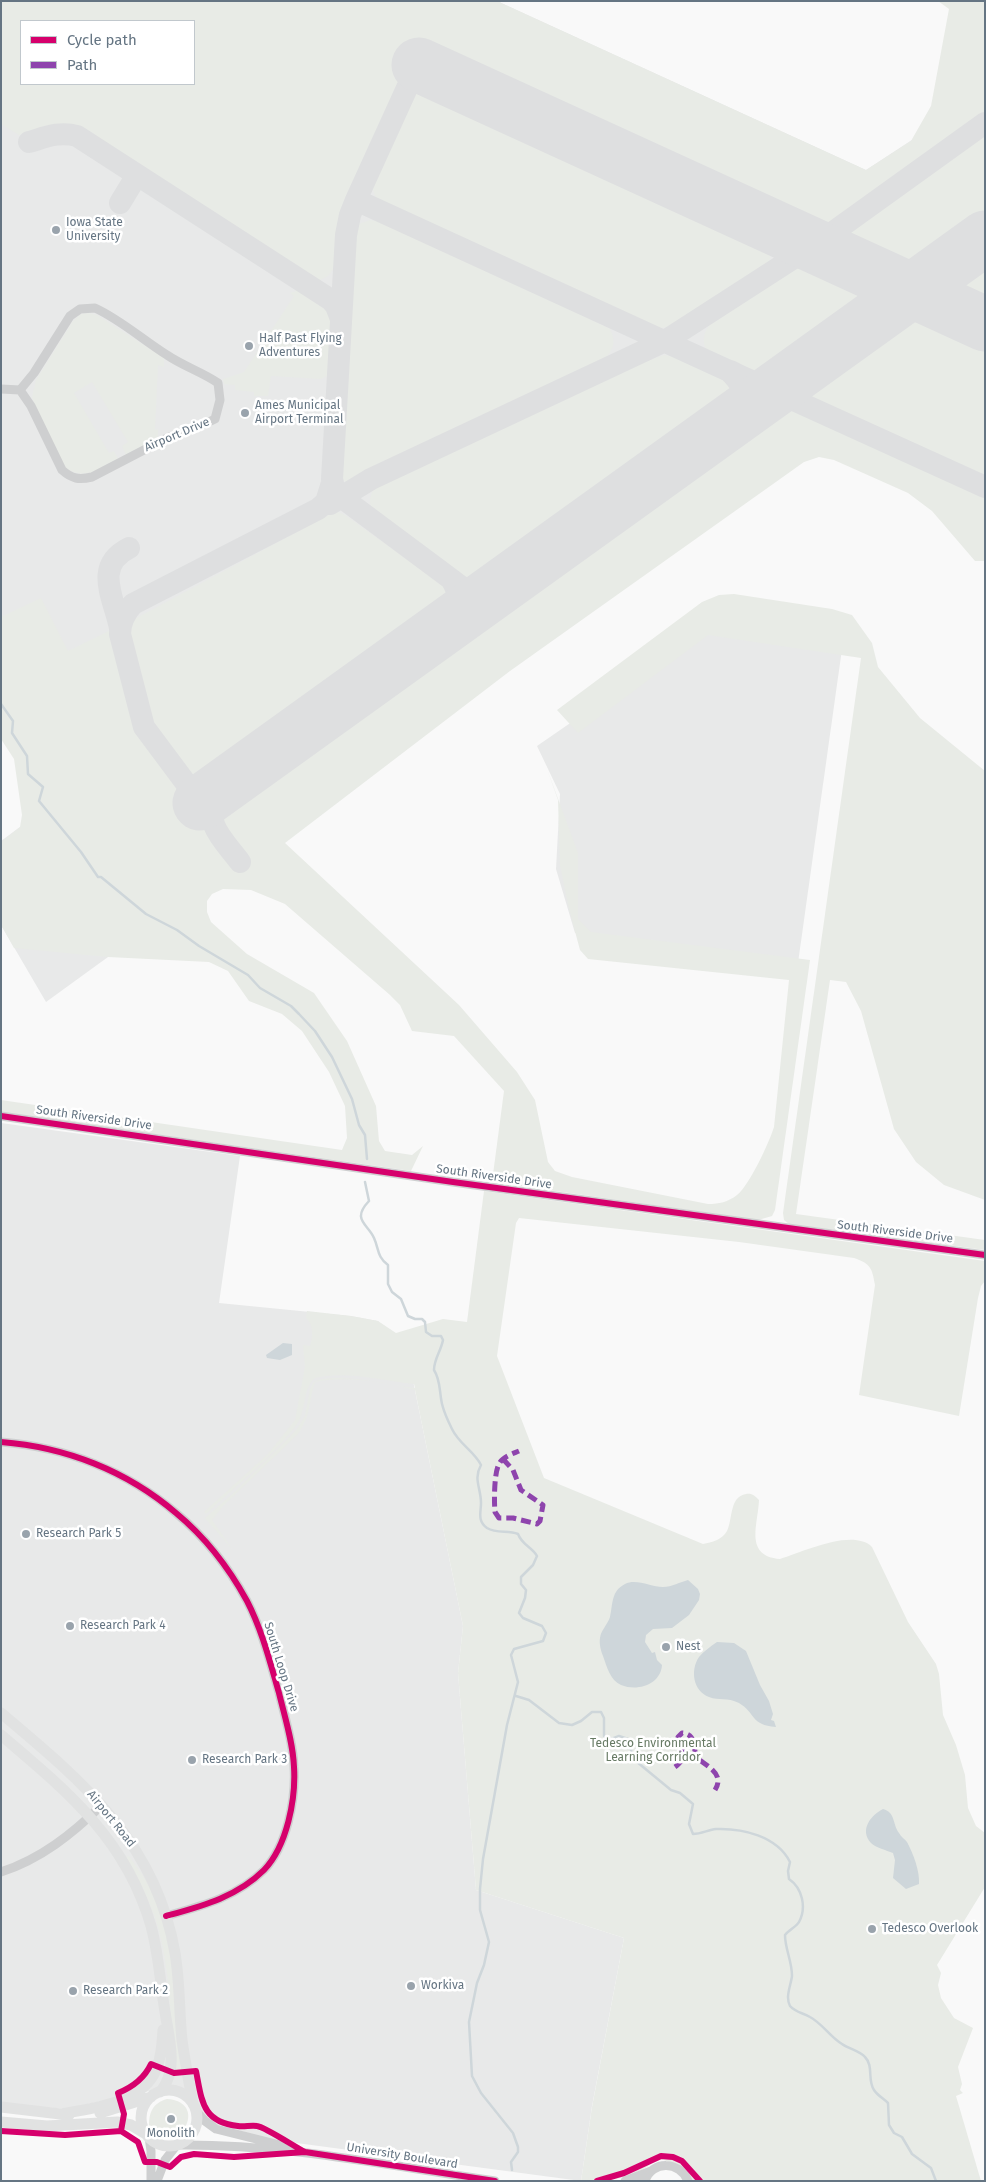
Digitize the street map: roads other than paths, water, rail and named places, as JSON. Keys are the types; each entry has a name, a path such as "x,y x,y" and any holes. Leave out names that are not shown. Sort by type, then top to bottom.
{"main road":[{"name":"Airport Road","path":"1,1713 74,1776 102,1805 130,1840 146,1866 166,1916 179,1979 182,2042 194,2108"},
{"name":"Airport Road","path":"1,1735 67,1792 90,1816 116,1851 132,1877 144,1905 158,1953 172,2066 168,2082 156,2094"},
{"path":"62,2114 120,2100 135,2093 148,2083 159,2060 164,2008"},
{"path":"1,2107 62,2114 92,2115 170,2091 181,2093 194,2108 195,2128 192,2135 177,2145 160,2145 131,2126 117,2122 47,2126 1,2122"},
{"path":"147,2135 142,2124 142,2113 146,2104 156,2094"}],"street":[{"name":"Airport Drive","path":"95,308 108,314 168,356 204,373 218,383 220,400 215,419 166,438 92,477 81,480 70,477 62,470 20,390 34,373 70,316 80,309 95,308"},
{"path":"1,389 20,390"},
{"name":"South Riverside Drive","path":"1,1116 600,1203 985,1256"},
{"name":"South Loop Drive","path":"1,1442 44,1447 90,1461 110,1470 156,1497 187,1522 224,1565 246,1601 264,1643 293,1752 293,1786 283,1835 276,1852 265,1869 246,1885 228,1897 166,1916"},
{"path":"1,1872 20,1866 65,1839 102,1805"},
{"name":"University Boulevard","path":"194,2108 205,2121 216,2129 305,2152"},
{"path":"147,2135 151,2151 152,2181"},
{"path":"157,2181 164,2160 177,2145"},
{"name":"University Boulevard","path":"177,2145 206,2145 305,2152 495,2181"},
{"path":"625,2181 659,2166 670,2165 680,2170 688,2181"},
{"path":"645,2181 651,2171"}],"waterway":[{"path":"1,704 13,721 12,733 27,756 28,774 43,787 39,801 81,852 98,877 101,877 146,914 177,930 199,946 248,975 260,988 291,1006 315,1031 332,1057 352,1099 359,1125 365,1135 367,1159"},
{"path":"365,1182 369,1201 364,1207 361,1217 374,1238 380,1256 388,1265 388,1284 392,1292 401,1299 408,1316 422,1319 425,1322 426,1332 432,1336 441,1336 443,1340 434,1370 439,1382 443,1407 452,1429 458,1439 481,1465 477,1479 481,1498 480,1516 482,1522 491,1530 518,1534 522,1541 537,1556 533,1565 521,1577 521,1584 526,1590 519,1613 523,1618 542,1626 546,1633 543,1641 514,1649 511,1655 518,1682 507,1725 483,1859 480,1889 480,1910 489,1942 484,1965 477,1983 469,2022 472,2076 481,2093 513,2133 518,2152 511,2162 512,2170"},
{"path":"516,1696 529,1700 559,1723 572,1725 581,1721 592,1712 601,1712 604,1718 604,1736 609,1740 619,1736 628,1739 633,1757 637,1762 671,1790 680,1793 693,1804 689,1824 693,1834 716,1829 747,1832 768,1840 784,1853 790,1862 789,1879 797,1887 803,1904 799,1922 785,1935 792,1971 788,1995 790,2006 815,2020 838,2041 865,2057 869,2065 872,2086 877,2094 888,2103 889,2125 894,2133 902,2137 912,2154 931,2168 936,2181"}],"place":[{"name":"Iowa State University","path":"56,230"},
{"name":"Half Past Flying Adventures","path":"249,346"},
{"name":"Ames Municipal Airport Terminal","path":"245,413"},
{"name":"Research Park 5","path":"26,1534"},
{"name":"Research Park 4","path":"70,1626"},
{"name":"Nest","path":"666,1647"},
{"name":"Research Park 3","path":"192,1760"},
{"name":"Tedesco Overlook","path":"872,1929"},
{"name":"Workiva","path":"411,1986"},
{"name":"Research Park 2","path":"73,1991"},
{"name":"Monolith","path":"171,2119"}],"park label":[{"name":"Tedesco Environmental Learning Corridor","path":"653,1751"}]}
